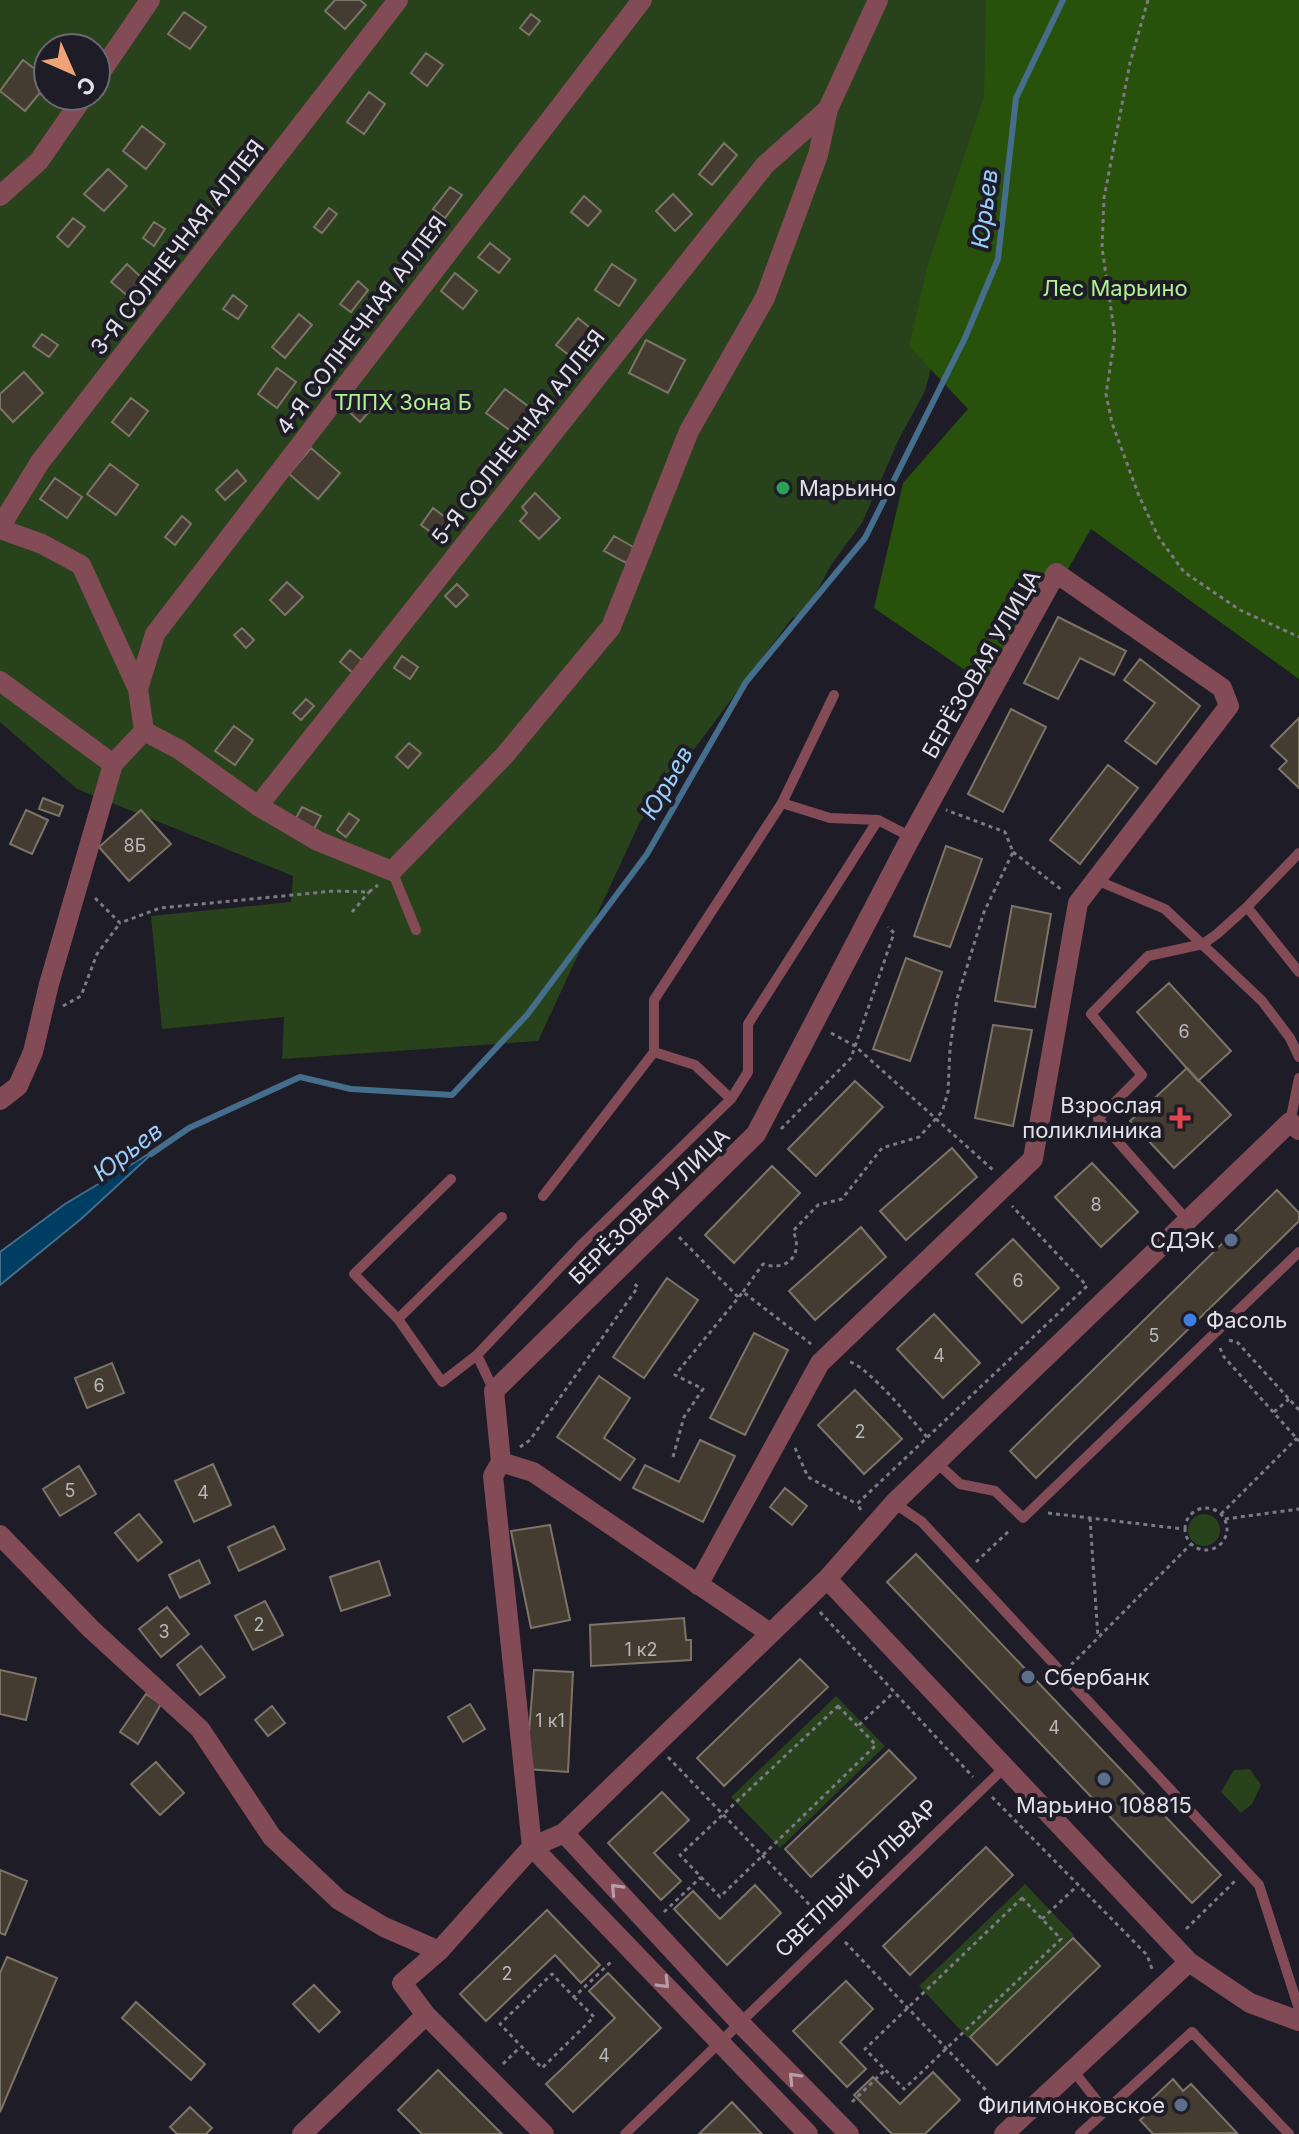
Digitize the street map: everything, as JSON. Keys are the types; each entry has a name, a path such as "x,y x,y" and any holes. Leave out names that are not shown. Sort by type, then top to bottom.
{"street":[{"path":"112,56 150,0"},
{"name":"3-Я СОЛНЕЧНАЯ АЛЛЕЯ","path":"0,528 40,462 398,0"},
{"name":"4-Я СОЛНЕЧНАЯ АЛЛЕЯ","path":"138,689 155,634 642,0"},
{"path":"144,731 180,750 258,806 318,841 392,871 504,756 611,627 689,431 765,298 818,155 828,109 878,0"},
{"name":"5-Я СОЛНЕЧНАЯ АЛЛЕЯ","path":"258,806 765,165 828,109"},
{"path":"0,196 39,161 73,112"},
{"path":"0,528 42,544 81,565 138,689 144,731"},
{"name":"БЕРЁЗОВАЯ УЛИЦА","path":"494,1391 756,1134 911,837 1056,573 1222,688 1229,706 1078,903 1033,1159 820,1363 698,1585"},
{"path":"0,681 113,764"},
{"path":"0,1100 18,1086 33,1052 113,764 144,731"},
{"path":"544,2134 426,2015 402,1983 439,1951 532,1847 564,1833 827,1579 894,1503 936,1462 1187,1220 1296,1122"},
{"path":"494,1391 501,1462 493,1476 532,1847 808,2134"},
{"path":"501,1462 533,1472 770,1633"},
{"path":"0,1535 91,1629 200,1729 272,1837 339,1900 384,1927 439,1951"},
{"path":"827,1579 1189,1962 1250,2003 1299,2021"},
{"path":"564,1833 740,2023 849,2134"},
{"path":"1004,2134 1189,1962"},
{"path":"302,2134 426,2015"}],"lane":[{"path":"543,1196 654,1052 654,1000 782,803 834,695"},
{"path":"782,803 830,818 878,820 911,837"},
{"path":"451,1179 354,1274 398,1319 442,1382 477,1355 582,1244 731,1099 748,1072 748,1024 878,820"},
{"path":"1187,1220 1098,1119 1142,1075 1091,1014 1148,956 1203,944 1247,907 1299,853"},
{"path":"392,871 416,930"},
{"path":"1094,879 1165,909 1262,1001 1290,1038 1299,1057"},
{"path":"1247,907 1299,972"},
{"path":"654,1052 695,1065 731,1099"},
{"path":"1296,1122 1299,1078"},
{"path":"398,1319 502,1217"},
{"path":"936,1462 960,1484 995,1491 1026,1514 1299,1252"},
{"path":"477,1355 494,1391"},
{"path":"894,1503 922,1522 1259,1885 1299,2009"},
{"name":"СВЕТЛЫЙ БУЛЬВАР","path":"625,2134 1005,1767"},
{"path":"1080,2134 1192,2032 1289,2134"},
{"path":"1072,2069 1105,2111"}],"path":[{"path":"1148,0 1130,63 1104,198 1102,248 1115,336 1106,394 1112,423 1139,496 1159,538 1184,572 1240,610 1299,637"},
{"path":"929,804 1005,832 1013,852 1078,903"},
{"path":"673,1457 684,1417 703,1389 675,1375 763,1264 774,1267 791,1261 796,1253 797,1241 793,1231 818,1205 842,1199 882,1148 919,1137 937,1120 948,1092 957,999 984,912 1013,852"},
{"path":"352,912 392,871"},
{"path":"79,883 120,923"},
{"path":"40,1019 81,996 97,954 120,923 160,908 334,891 369,892"},
{"path":"756,1134 767,1144 851,1058 894,933 871,914"},
{"path":"814,1023 855,1046 1008,1183 1011,1205 1087,1286 857,1504"},
{"path":"672,1230 738,1297"},
{"path":"501,1462 530,1440 638,1287 625,1276"},
{"path":"743,1292 827,1357"},
{"path":"1214,1334 1238,1343 1299,1410"},
{"path":"1214,1334 1224,1357 1298,1439 1221,1514"},
{"path":"856,1364 928,1437"},
{"path":"1274,1412 1289,1399"},
{"path":"799,1457 808,1477 857,1504 873,1526"},
{"path":"1206,1507 1221,1514 1228,1529 1221,1545 1205,1552 1190,1545 1183,1529 1190,1514 1206,1507"},
{"path":"1225,1519 1299,1509"},
{"path":"966,1570 1026,1514 1183,1529"},
{"path":"1090,1518 1098,1638"},
{"path":"1062,1674 1190,1545"},
{"path":"858,1726 894,1692"},
{"path":"838,1706 876,1745 720,1897 701,1877 680,1855 838,1706"},
{"path":"1171,1943 1246,1871"},
{"path":"658,1917 701,1877"},
{"path":"1042,1919 1078,1885"},
{"path":"1022,1898 1042,1919 1061,1939 904,2089 865,2049 1022,1898"},
{"path":"574,1997 613,1960"},
{"path":"552,1974 574,1997 594,2017 542,2068 500,2024 552,1974"},
{"path":"504,2063 521,2046"},
{"path":"852,2102 886,2069"}],"green space":[{"name":"ТЛПХ Зона Б","path":"0,0 1027,0 925,391 899,439 862,523 831,565 805,613 792,618 640,822 538,1041 282,1059 284,1017 162,1029 151,916 291,902 293,876 77,789 0,722"},
{"name":"Лес Марьино","path":"986,0 1299,0 1299,679 1091,529 997,692 874,608 903,483 968,409 909,346 928,264 984,96"},
{"path":"1204,1514 1215,1519 1220,1530 1215,1541 1204,1546 1193,1541 1188,1530 1193,1519"},
{"path":"836,1696 885,1746 780,1848 731,1797"},
{"path":"1250,1769 1261,1785 1252,1804 1241,1813 1221,1792 1234,1770"},
{"path":"1025,1884 1074,1935 968,2038 919,1986"}],"water":[{"path":"157,1149 81,1219 0,1285 0,1252 65,1204"}],"building":[{"path":"335,0 360,0 366,5 345,29 325,11"},
{"path":"184,12 206,27 190,49 168,34"},
{"path":"531,14 540,21 529,35 520,28"},
{"path":"426,53 443,65 427,86 411,73"},
{"path":"23,60 32,67 32,102 25,111 0,91"},
{"path":"369,92 385,104 364,134 347,122"},
{"path":"142,126 165,144 146,169 123,151"},
{"path":"724,143 737,155 712,185 699,174"},
{"path":"108,169 127,186 104,211 84,194"},
{"path":"450,187 462,195 445,218 433,209"},
{"path":"673,194 692,214 675,231 656,211"},
{"path":"584,196 601,211 588,226 571,212"},
{"path":"329,208 337,214 322,233 314,227"},
{"path":"73,218 85,227 68,247 57,237"},
{"path":"154,222 165,229 154,246 143,238"},
{"path":"490,243 510,259 499,273 478,257"},
{"path":"127,264 143,279 128,296 111,282"},
{"path":"612,264 636,280 619,306 595,290"},
{"path":"455,273 477,291 463,309 441,291"},
{"path":"358,281 368,290 351,312 340,304"},
{"path":"233,295 247,306 238,319 223,309"},
{"path":"299,314 312,325 285,358 272,347"},
{"path":"578,318 601,337 579,363 556,345"},
{"path":"42,334 58,345 49,357 33,346"},
{"path":"646,340 685,360 668,393 629,373"},
{"path":"277,368 296,382 277,408 258,394"},
{"path":"24,372 43,393 13,422 0,408 0,394"},
{"path":"505,389 540,415 522,439 486,413"},
{"path":"356,393 373,407 360,422 344,407"},
{"path":"131,398 148,411 129,436 112,422"},
{"path":"311,448 340,473 318,499 289,474"},
{"path":"110,464 138,485 116,515 87,494"},
{"path":"237,470 246,481 225,500 216,490"},
{"path":"55,478 82,497 67,518 40,499"},
{"path":"535,493 560,518 539,539 520,521 527,513 522,507"},
{"path":"433,508 454,524 442,540 421,525"},
{"path":"182,516 191,524 175,545 165,537"},
{"path":"614,536 635,548 626,563 604,551"},
{"path":"287,582 303,597 285,615 270,600"},
{"path":"457,584 468,595 456,607 445,596"},
{"path":"1058,617 1126,651 1114,675 1080,658 1058,699 1024,683"},
{"path":"242,628 254,640 246,648 234,635"},
{"path":"350,650 363,661 353,673 340,662"},
{"path":"402,656 418,667 410,679 394,668"},
{"path":"1140,659 1200,706 1156,764 1125,741 1155,703 1124,680"},
{"path":"306,699 314,706 301,720 293,713"},
{"path":"1011,709 1046,727 1003,812 968,794"},
{"path":"1299,718 1299,788 1279,769 1287,761 1271,746"},
{"path":"234,726 253,740 235,765 215,751"},
{"path":"409,743 421,753 408,768 396,757"},
{"path":"1108,765 1138,788 1080,864 1050,840"},
{"path":"43,798 63,806 59,816 39,809"},
{"path":"302,807 321,816 314,829 295,820"},
{"path":"26,810 48,820 32,854 10,844"},
{"path":"141,810 171,844 129,881 99,847"},
{"path":"349,813 359,820 346,837 337,830"},
{"path":"946,846 982,859 950,947 914,936"},
{"path":"1012,906 1051,914 1035,1007 995,1001"},
{"path":"906,958 942,972 910,1061 873,1049"},
{"path":"1169,983 1231,1051 1198,1081 1137,1012"},
{"path":"993,1025 1032,1030 1013,1126 975,1118"},
{"path":"1187,1068 1231,1115 1174,1168 1130,1121"},
{"path":"855,1081 883,1107 816,1176 788,1149"},
{"path":"952,1148 977,1177 906,1240 880,1211"},
{"path":"1092,1163 1138,1212 1101,1247 1055,1197"},
{"path":"772,1166 800,1193 734,1263 705,1235"},
{"path":"1277,1190 1299,1213 1299,1221 1036,1478 1010,1451"},
{"path":"861,1227 886,1257 815,1320 789,1291"},
{"path":"1013,1239 1059,1288 1022,1323 976,1274"},
{"path":"667,1278 698,1300 644,1378 613,1357"},
{"path":"934,1314 980,1363 943,1398 897,1349"},
{"path":"754,1333 788,1350 745,1435 710,1418"},
{"path":"112,1363 124,1393 87,1408 75,1378"},
{"path":"599,1376 630,1398 604,1438 635,1459 620,1480 557,1437"},
{"path":"855,1390 902,1439 864,1474 818,1425"},
{"path":"700,1440 735,1456 703,1522 633,1488 645,1465 679,1482"},
{"path":"213,1464 231,1505 194,1522 175,1481"},
{"path":"79,1466 96,1494 60,1516 43,1489"},
{"path":"785,1488 807,1506 792,1525 770,1507"},
{"path":"139,1514 162,1542 138,1561 115,1533"},
{"path":"550,1525 570,1620 531,1628 511,1531"},
{"path":"274,1526 285,1549 239,1571 228,1547"},
{"path":"916,1554 1221,1875 1192,1903 887,1582"},
{"path":"199,1560 210,1583 180,1598 169,1575"},
{"path":"379,1561 390,1595 341,1611 330,1577"},
{"path":"265,1601 283,1635 253,1650 235,1616"},
{"path":"167,1607 189,1634 161,1657 139,1629"},
{"path":"684,1618 686,1640 691,1640 691,1660 591,1666 590,1625"},
{"path":"201,1646 225,1677 200,1695 177,1665"},
{"path":"800,1659 828,1687 724,1786 697,1758"},
{"path":"0,1670 36,1678 26,1720 0,1714"},
{"path":"534,1670 573,1672 568,1772 526,1769"},
{"path":"146,1694 161,1704 138,1744 120,1732"},
{"path":"470,1704 485,1729 463,1742 448,1717"},
{"path":"272,1706 285,1723 268,1736 255,1720"},
{"path":"889,1750 916,1778 811,1877 785,1849"},
{"path":"156,1762 184,1793 160,1815 131,1784"},
{"path":"662,1792 689,1820 654,1853 681,1881 661,1900 608,1843"},
{"path":"986,1847 1013,1875 910,1975 883,1946"},
{"path":"0,1870 27,1881 5,1935 0,1933"},
{"path":"755,1885 781,1913 727,1965 674,1909 693,1891 720,1919"},
{"path":"547,1910 600,1965 581,1983 555,1955 486,2021 460,1994"},
{"path":"1073,1938 1100,1966 997,2065 970,2037"},
{"path":"7,1957 57,1978 0,2112 0,1973"},
{"path":"608,1973 661,2028 573,2112 546,2084 615,2018 589,1991"},
{"path":"846,1981 873,2009 840,2042 866,2069 847,2087 793,2031"},
{"path":"314,1985 340,2012 319,2032 293,2004"},
{"path":"136,2002 205,2064 191,2080 122,2018"},
{"path":"438,2070 502,2134 422,2134 398,2110"},
{"path":"933,2072 960,2100 925,2134 892,2134 854,2095 873,2077 900,2104"},
{"name":"Филимонковское","path":"1173,2079 1183,2091 1191,2084 1237,2133 1153,2134 1140,2120 1154,2108 1149,2102"},
{"path":"732,2102 762,2134 699,2134"},
{"path":"190,2107 212,2128 206,2134 177,2134 170,2127"}],"waterway":[{"name":"Юрьев","path":"151,1154 189,1128 300,1077 351,1089 452,1095 527,1015 647,854 746,682 865,538 965,338 998,259 1016,98 1063,0"}],"place":[{"name":"Марьино","path":"783,488"},
{"name":"Взрослая поликлиника","path":"1180,1118"},
{"name":"СДЭК","path":"1231,1240"},
{"name":"Фасоль","path":"1190,1320"},
{"name":"Сбербанк","path":"1028,1677"},
{"name":"Марьино 108815","path":"1104,1779"},
{"name":"Филимонковское","path":"1181,2105"}]}
